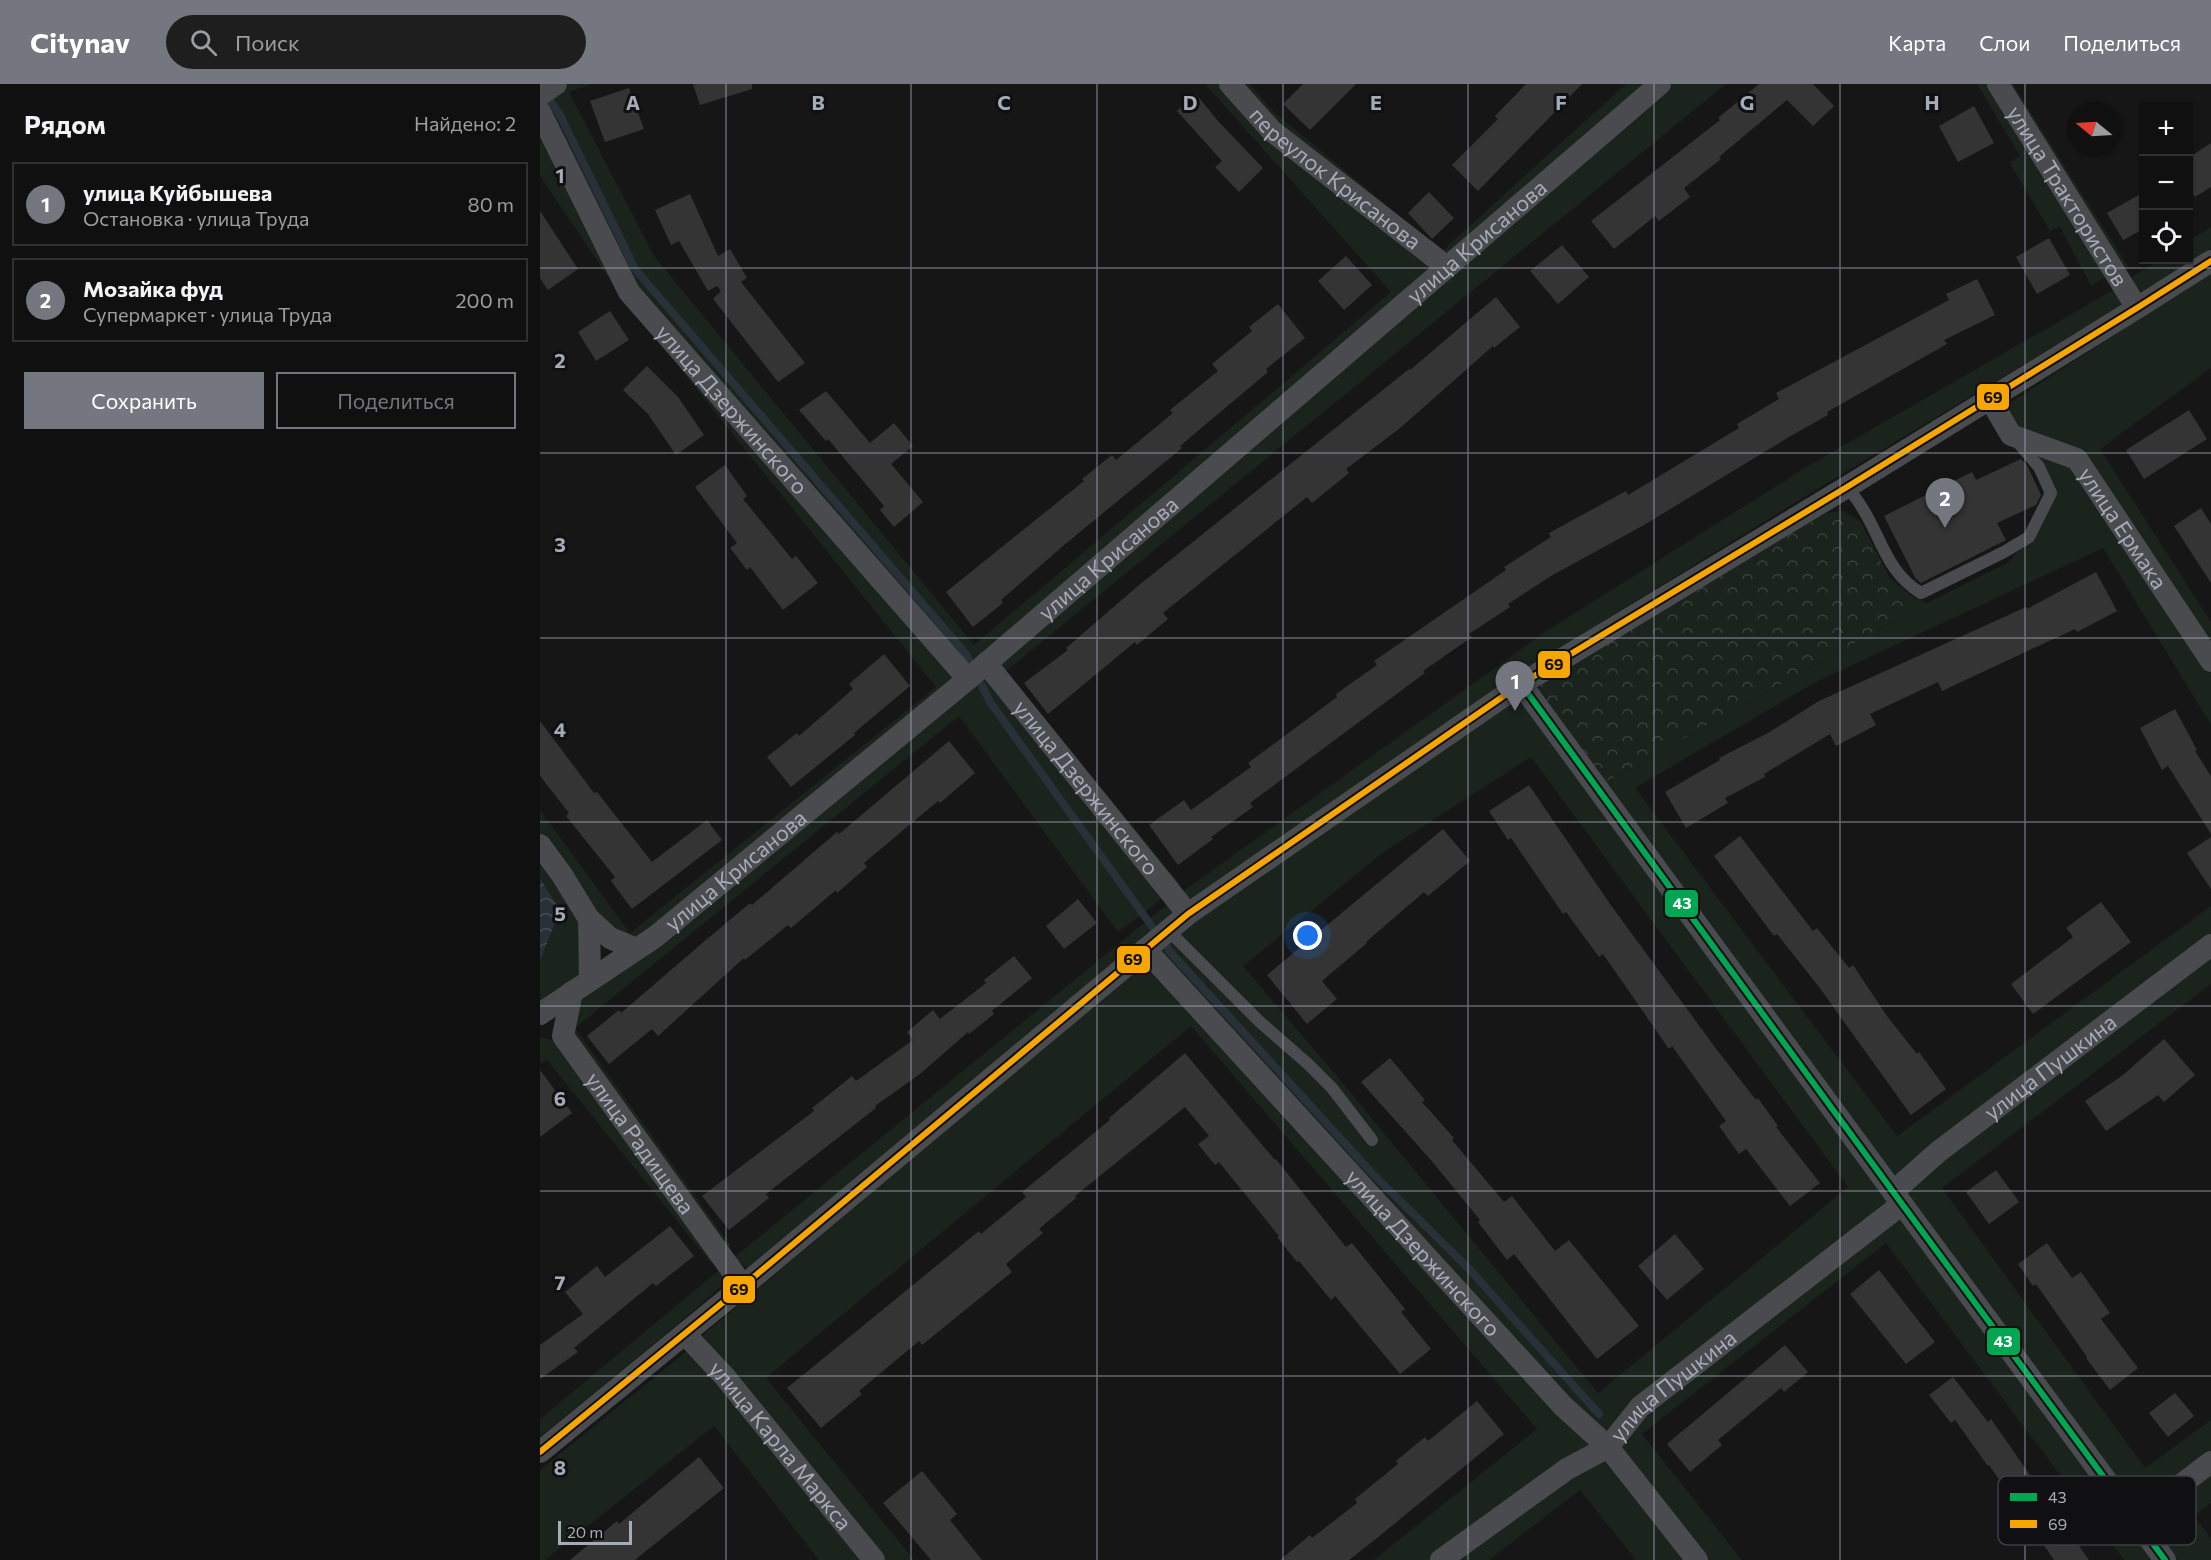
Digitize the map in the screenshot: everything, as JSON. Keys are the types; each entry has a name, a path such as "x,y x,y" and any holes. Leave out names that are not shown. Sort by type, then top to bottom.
{"street":[{"path":"540,95 556,84"},
{"name":"переулок Крисанова","path":"1230,84 1272,131 1447,267"},
{"name":"улица Крисанова","path":"540,1014 664,929 968,679 1660,84"},
{"name":"улица Трактористов","path":"1998,84 2137,308"},
{"name":"улица Дзержинского","path":"540,112 629,292 968,679"},
{"path":"540,1452 743,1286 1188,914 1521,684 1847,487 2211,261"},
{"path":"1990,399 2011,435"},
{"name":"улица Ермака","path":"2011,435 2077,459 2211,661"},
{"name":"улица Дзержинского","path":"986,663 1188,914"},
{"path":"1521,684 2102,1476"},
{"path":"540,845 589,918 610,938 636,949"},
{"path":"589,918 590,980"},
{"name":"улица Пушкина","path":"1441,1560 1567,1469 1608,1447 1640,1407 1897,1198 1938,1152 2211,945"},
{"name":"улица Дзержинского","path":"1145,949 1563,1406 1608,1447 1697,1560"},
{"path":"540,1028 563,1036 572,992"},
{"name":"улица Радищева","path":"563,1036 743,1286"},
{"name":"улица Карла Маркса","path":"685,1334 725,1377 874,1560"},
{"path":"2193,1476 2211,1462"},
{"path":"2154,1545 2165,1560"}],"lane":[{"path":"1847,487 1862,506 1894,570 1911,587 1922,593 2029,537 2051,493 2039,467 2011,435"},
{"path":"1168,930 1260,1022 1308,1064 1332,1089 1372,1140"}],"green space":[{"path":"568,84 592,84 569,92 654,256 974,645 1391,292 1205,84 1223,84 1435,269 969,671 632,289 544,101"},
{"path":"1237,84 1250,84 1274,112 1442,251 1626,84 1645,84 1444,256 1275,127"},
{"path":"1672,84 1726,84 1006,671 1180,884 1175,888 994,663"},
{"path":"1977,84 1991,84 2109,275 2091,286 2060,227 2050,231 2009,162 2020,156"},
{"path":"2004,84 2013,84 2129,268 2123,272"},
{"path":"540,124 625,293 959,680 635,943 611,934 540,838 540,810 630,933 936,687 617,290 540,176"},
{"path":"2211,227 2211,249 2193,261 2193,238"},
{"path":"2153,264 2188,264 2143,293 2129,279"},
{"path":"2211,272 2211,368 2100,449 2211,622 2211,649 2084,457 2016,426 2005,406"},
{"path":"2117,288 2122,305 1814,491 1518,674 1189,901 1179,894 1548,630 1808,466"},
{"path":"2028,446 2073,464 2211,673 2211,725 2103,548 1814,683 1635,788 1897,1136 2211,906 2211,938 1896,1180 1604,783 1908,613 1889,577 1912,596 1927,603 2009,562 2034,530 2044,501 2041,483"},
{"path":"1844,511 1860,521 1908,613 1604,783 1538,688 1545,681 1826,513"},
{"path":"984,672 1166,896 1118,932 959,716 575,1028 731,1246 726,1251 569,1034 577,995"},
{"path":"1505,702 1519,702 1528,707 1888,1201 1609,1435 1602,1433 1159,950 1170,940 1306,1067 1376,1141 1263,1020 1181,939 1181,932","holes":["1531,757 1848,1187 1598,1393 1341,1081 1243,966 1385,851"]},
{"path":"540,853 582,923 582,973 540,1006 540,961 560,910 540,878"},
{"path":"1170,902 1173,913 747,1268 732,1259"},
{"path":"2211,952 2211,984 1942,1188 2145,1468 2211,1420 2211,1452 2179,1476 2114,1476 1905,1190"},
{"path":"1143,964 1156,968 1594,1448 1435,1560 1374,1560 1537,1429 1191,1026 766,1378 914,1560 882,1560 711,1352 703,1335"},
{"path":"540,1037 559,1042 719,1259 712,1264 547,1060 540,1064"},
{"path":"1900,1219 2091,1476 2061,1476 1886,1243 1642,1434 1742,1560 1705,1560 1619,1450 1644,1410"},
{"path":"724,1266 725,1283 540,1437 540,1419"},
{"path":"687,1351 701,1363 864,1560 819,1560 714,1426 545,1560 540,1560 540,1470"},
{"path":"1601,1458 1611,1463 1688,1560 1636,1560 1580,1490 1489,1560 1448,1560"},
{"path":"2211,1470 2211,1503 2196,1514 2196,1482"},
{"path":"2196,1519 2211,1538 2211,1560 2177,1560 2166,1545 2196,1545"},
{"path":"2113,1545 2142,1545 2153,1560 2124,1560"}],"water":[{"path":"540,878 560,910 540,961"}],"building":[{"path":"693,84 752,84 752,89 700,105"},
{"path":"1303,84 1356,84 1310,130 1283,104"},
{"path":"1526,84 1582,84 1478,191 1452,165 1498,119 1495,116"},
{"path":"1759,84 1813,84 1834,106 1813,126 1787,100 1719,157 1721,159 1684,188 1690,197 1659,221 1655,216 1614,249 1591,221 1720,120 1718,118"},
{"path":"629,88 644,129 605,142 590,101"},
{"path":"1196,94 1218,121 1263,168 1239,192 1215,167 1222,161 1177,111"},
{"path":"1974,106 1994,143 1958,162 1939,126"},
{"path":"2211,143 2211,187 2195,197 2193,194 2193,155"},
{"path":"1429,192 1454,218 1432,239 1408,213"},
{"path":"690,194 718,256 730,249 747,278 741,282 805,363 778,382 713,299 721,291 717,286 708,291 679,241 671,245 655,210"},
{"path":"2139,195 2139,232 2123,240 2107,213"},
{"path":"540,211 578,269 548,290 540,278"},
{"path":"2049,238 2070,275 2037,294 2016,257"},
{"path":"1562,245 1589,277 1558,304 1530,271"},
{"path":"1346,256 1372,285 1344,310 1318,281"},
{"path":"1977,279 1995,315 1944,340 1947,344 1827,412 1828,415 1644,525 1551,576 1508,604 1510,607 1469,634 1472,637 1423,671 1425,673 1250,803 1253,807 1211,837 1213,839 1178,865 1149,825 1184,800 1191,810 1251,767 1248,763 1377,665 1374,661 1506,570 1504,567 1551,537 1549,533 1626,491 1628,495 1739,428 1737,424 1779,399 1776,393 1949,300 1946,294"},
{"path":"1496,297 1520,327 1494,348 1493,346 1399,429 1346,469 1349,473 1312,503 1307,497 1163,613 1168,619 1137,645 1135,642 1048,714 1024,683 1068,650 1066,648 1139,585 1410,370"},
{"path":"1278,304 1305,338 1266,369 1268,372 1180,446 1182,448 1063,546 1001,600 1003,603 973,627 946,592 1084,481 1082,479 1112,455 1116,460 1173,413 1170,410 1218,371 1212,364 1252,331 1249,327"},
{"path":"610,311 629,340 596,361 578,332"},
{"path":"647,366 678,397 704,435 676,455 648,414 623,390"},
{"path":"826,391 870,443 894,423 913,446 891,464 923,502 894,527 880,510 884,506 828,439 826,441 799,410"},
{"path":"2189,410 2207,439 2144,479 2126,450"},
{"path":"2021,459 2027,465 2041,495 2036,505 1997,523 2006,540 1921,583 1916,579 1884,516 1972,472 1976,480"},
{"path":"725,465 747,496 743,499 792,559 796,556 818,583 783,610 750,567 747,570 730,548 737,543 695,487"},
{"path":"2201,508 2211,524 2211,583 2174,526"},
{"path":"2096,572 2117,611 2077,632 2075,629 1942,691 1938,682 1870,714 1876,725 1836,746 1830,734 1764,774 1765,777 1725,798 1728,803 1686,828 1665,792 1720,760 1719,758 1768,733 1819,701 2026,607 2027,609"},
{"path":"884,654 910,686 791,787 767,757 797,733 799,736 853,689 849,684"},
{"path":"2175,709 2197,750 2195,751 2211,776 2211,834 2168,766 2162,770 2140,728"},
{"path":"540,721 594,793 597,792 652,862 707,820 722,840 632,909 611,881 615,877 566,816 569,813 540,776"},
{"path":"949,741 975,773 864,863 867,867 837,893 836,890 791,928 788,925 745,960 744,958 658,1036 652,1029 609,1064 587,1036 619,1010 621,1013 750,903 752,905"},
{"path":"1529,785 1610,904 1717,1050 1756,1100 1758,1098 1778,1126 1776,1127 1820,1183 1790,1206 1746,1149 1739,1154 1719,1126 1726,1121 1672,1046 1669,1049 1603,954 1599,957 1566,912 1563,914 1511,838 1508,840 1489,811"},
{"path":"1443,829 1470,861 1428,896 1424,892 1322,981 1337,999 1307,1024 1267,975"},
{"path":"1740,836 1813,931 1817,928 1849,968 1853,965 1887,1016 1917,1054 1919,1052 1946,1089 1911,1115 1819,987 1777,934 1774,936 1714,856"},
{"path":"2211,837 2211,889 2187,853"},
{"path":"1078,899 1097,923 1064,949 1046,926"},
{"path":"2101,902 2131,942 2033,1014 2011,984 2073,937 2066,928"},
{"path":"1014,956 1032,978 992,1011 994,1014 969,1034 968,1032 920,1074 875,1106 876,1108 766,1194 769,1198 729,1230 702,1196 814,1111 812,1108 852,1076 856,1081 913,1040 907,1032 933,1010 940,1019 986,983 984,980"},
{"path":"2164,1039 2195,1075 2164,1102 2158,1095 2106,1131 2085,1101 2123,1075"},
{"path":"1185,1053 1276,1159 1346,1247 1352,1243 1405,1309 1401,1312 1431,1349 1400,1374 1335,1296 1331,1300 1299,1261 1297,1262 1219,1162 1215,1165 1198,1144 1209,1136 1185,1107 1075,1196 1076,1198 1039,1229 1043,1233 1006,1264 1012,1272 922,1345 919,1341 859,1391 862,1394 821,1428 787,1388 979,1231 981,1234 1026,1197 1022,1192 1110,1120 1109,1118"},
{"path":"1390,1058 1425,1100 1422,1102 1454,1138 1452,1140 1504,1202 1512,1196 1555,1251 1569,1240 1639,1326 1597,1359 1514,1254 1507,1260 1478,1222 1480,1220 1430,1159 1361,1082"},
{"path":"540,1070 572,1113 540,1137"},
{"path":"1996,1170 2019,1202 1989,1224 1966,1192"},
{"path":"670,1226 694,1256 656,1286 653,1283 574,1348 578,1352 540,1379 540,1345 583,1314 565,1292 597,1266 605,1277"},
{"path":"1675,1234 1704,1269 1667,1300 1638,1266"},
{"path":"2047,1243 2072,1278 2081,1272 2110,1313 2101,1319 2138,1368 2110,1390 2036,1284 2033,1286 2018,1264"},
{"path":"1879,1270 1935,1342 1906,1364 1850,1294"},
{"path":"1785,1345 1808,1372 1784,1392 1781,1388 1718,1440 1722,1445 1690,1472 1667,1444"},
{"path":"1953,1377 1988,1422 1991,1419 2031,1476 1998,1476 1998,1478 1955,1420 1951,1423 1929,1395"},
{"path":"2175,1393 2194,1416 2168,1437 2149,1413"},
{"path":"1477,1401 1504,1434 1377,1538 1349,1560 1280,1560 1310,1535 1312,1538 1357,1503 1355,1499 1398,1464 1396,1461 1425,1437 1428,1441"},
{"path":"699,1457 724,1488 635,1560 570,1560 617,1521 619,1524"},
{"path":"922,1471 957,1514 950,1520 982,1560 931,1560 883,1503"},
{"path":"2044,1545 2079,1545 2089,1560 2054,1560"}],"waterway":[{"path":"546,94 560,115 635,269 966,654 990,702 1171,953 1371,1172 1469,1269 1599,1414"}],"transit line":[{"name":"69","path":"540,1452 743,1286 1188,914 1521,684 1847,487 2211,261"},
{"name":"43","path":"1521,684 2103,1476"},
{"name":"43","path":"2154,1545 2165,1560"}],"place":[{"name":"Мозайка фуд","path":"1945,528"},
{"name":"улица Куйбышева","path":"1515,711"}]}
